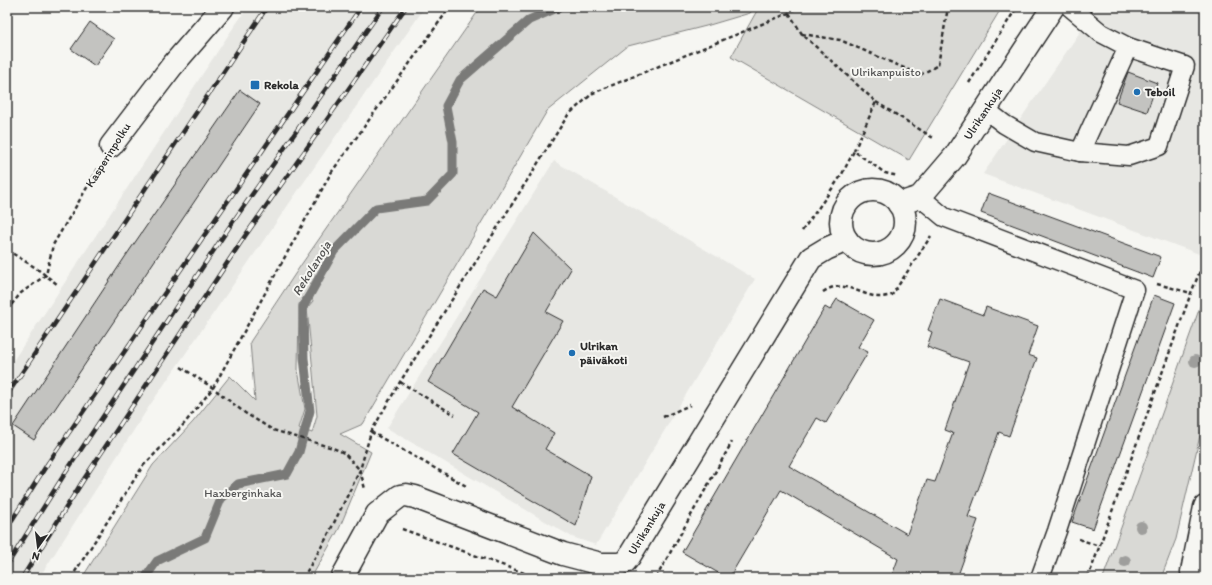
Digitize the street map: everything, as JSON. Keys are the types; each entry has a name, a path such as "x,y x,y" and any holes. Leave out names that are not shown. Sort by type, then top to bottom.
{"street":[{"name":"Kasperinpolku","path":"111,146 172,66 223,7"},
{"name":"Ulrikankuja","path":"920,197 955,156 1054,7"},
{"path":"867,191 885,193 899,204 904,218 903,232 899,241 891,248 882,253 872,254 854,248 847,240 842,231 841,220 844,210 850,201 858,194 867,191"},
{"path":"899,204 920,197"},
{"name":"Ulrikankuja","path":"342,578 377,514 400,496 406,495 415,497 563,554 602,564 614,565 625,562 634,551 811,258 826,249 847,240"},
{"path":"1191,575 1205,507"},
{"path":"1191,575 1205,542"}],"lane":[{"path":"986,110 1004,124 1035,142 1080,152 1128,156 1159,146 1185,66 1128,47 1101,33 1070,7"},
{"path":"1080,152 1128,47"},
{"path":"920,197 944,217 1135,290 1057,531 1040,578"}],"path":[{"path":"71,578 142,466 184,424 214,388 331,173 450,7"},
{"path":"303,578 327,537 360,470 371,432 400,382 568,114 593,93 789,13 797,7"},
{"path":"802,34 840,40 920,75 938,65 948,7"},
{"path":"789,13 802,34 876,102 934,137"},
{"path":"854,151 876,102"},
{"name":"Kasperinpolku","path":"46,275 53,245 111,146"},
{"path":"818,296 829,288 838,286 849,287 879,296 892,295 944,217"},
{"path":"7,250 46,275 57,284"},
{"path":"1088,578 1191,293 1205,259"},
{"path":"7,310 21,293 46,275"},
{"path":"1135,290 1158,283 1191,293"},
{"path":"180,367 214,388 245,413 273,430 333,448 344,453 360,470 368,499 377,514 393,526 538,578"},
{"path":"400,382 455,416"},
{"path":"656,578 734,438"}],"shaded area":[{"path":"248,7 425,7 150,405 39,578 7,578 7,370"},
{"path":"1097,7 1205,7 1205,237 1199,254 983,174"},
{"name":"Ulrikan päiväkoti","path":"554,161 755,279 596,545 572,537 387,428"}],"green space":[{"name":"Haxberginhaka","path":"481,7 755,7 750,13 628,46 547,111 363,424 340,434 371,452 339,529 311,578 82,578 153,465 193,422 230,376 255,401 250,342 301,265","holes":["309,289 313,301 307,308 317,416 312,433 299,428 305,409 298,370 299,304"]},
{"name":"Ulrikanpuisto","path":"759,7 1002,7 909,160 731,57"},
{"path":"1205,293 1205,414 1176,539 1161,578 1103,578"}],"building":[{"path":"90,22 114,39 95,66 71,49"},
{"name":"Teboil","path":"1128,72 1157,83 1147,112 1117,102"},
{"path":"240,90 260,104 34,440 13,426 125,257"},
{"path":"988,193 1161,257 1153,278 981,213"},
{"path":"534,233 571,269 546,312 563,321 512,407 554,433 545,449 591,476 576,526 453,454 478,412 428,382 483,288 497,296"},
{"path":"1154,295 1175,303 1093,529 1072,522"},
{"path":"837,299 874,320 858,347 868,352 826,423 817,418 789,466 907,534 927,480 935,482 953,433 945,430 969,362 927,347 932,332 928,330 940,299 983,315 986,307 1038,326 1028,355 1037,358 1009,436 999,432 968,517 978,520 957,578 891,578 898,559 781,490 729,578 682,552 825,307 830,310"}],"waterway":[{"name":"Rekolanoja","path":"145,578 157,561 205,538 221,499 238,484 287,474 299,452 310,411 304,358 303,307 334,251 376,208 427,201 453,174 453,142 446,106 460,80 529,20 559,7"},
{"name":"Rekolanoja","path":"620,7 637,7"}],"railway":[{"path":"7,395 267,7"},
{"path":"7,528 48,463 361,7"},
{"path":"7,565 64,475 230,226 383,7"},
{"path":"22,578 84,479 245,236 406,7"}],"place":[{"name":"Rekola","path":"255,85"},
{"name":"Teboil","path":"1137,92"},
{"name":"Ulrikan päiväkoti","path":"572,353"}]}
